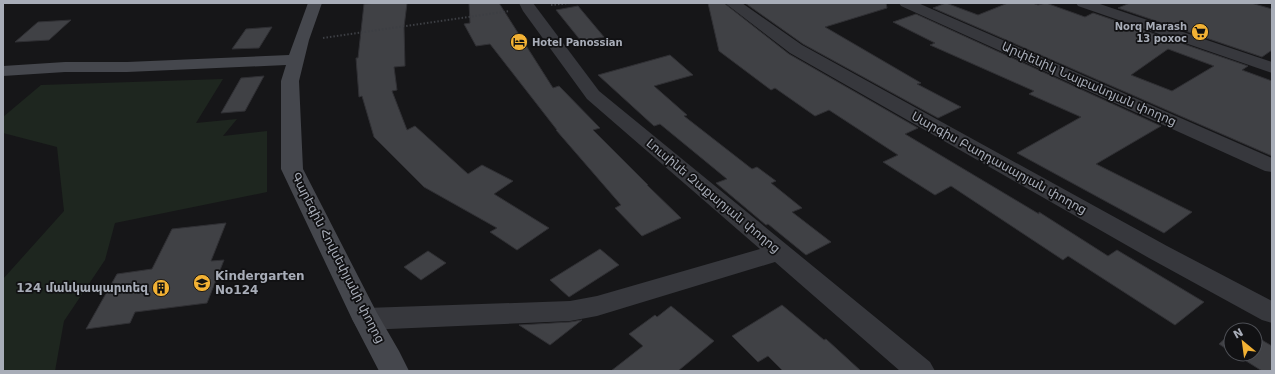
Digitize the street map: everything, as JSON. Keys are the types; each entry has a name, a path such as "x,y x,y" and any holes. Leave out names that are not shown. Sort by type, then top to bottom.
{"main road":[{"name":"Գարեգին Հովսեփյանի փողոց","path":"315,3 298,50 290,81 292,169 366,319 398,367"},
{"path":"3,71 65,67 127,67 298,50"}],"street":[{"name":"Լուսինե Զաքարյան փողոց","path":"526,3 528,8 593,95 920,371"},
{"name":"Սարգիս Բաղդասարյան փողոց","path":"732,3 796,49 1158,252 1272,313"},
{"name":"Արփենիկ Նալբանդյան փողոց","path":"906,3 1272,166"},
{"path":"1083,3 1272,68"},
{"path":"366,319 570,311 597,306 780,252"}],"path":[{"path":"298,50 496,13"}],"shaded area":[{"path":"223,79 196,123 237,119 223,136 267,131 267,192 115,223 105,260 64,321 55,371 3,371 3,279 64,211 57,147 3,133 3,117 41,85"}],"building":[{"path":"407,3 404,27 405,66 394,67 397,90 392,91 407,130 415,126 468,174 482,165 513,181 494,194 549,228 517,250 490,232 497,228 424,187 374,137 362,96 359,97 356,58 358,58 364,4"},
{"path":"469,3 499,3 553,88 559,86 600,128 593,130 681,218 642,236 615,208 621,205 556,130 490,44 476,46 464,24 470,23"},
{"path":"708,3 724,3 789,54 918,128 905,134 1039,214 1039,212 1108,256 1117,250 1204,302 1175,325 1068,256 1063,260 951,186 935,195 883,162 898,155 829,110 815,116 775,88 771,90 719,51"},
{"path":"745,3 886,3 887,8 825,27 921,83 917,84 961,107 938,118 803,44"},
{"path":"946,3 978,15 1008,3 1032,3 1038,5 1046,3 1085,17 1093,13 1248,66 1242,70 1272,81 1272,156 933,8","holes":["1168,49 1214,66 1172,91 1131,75"]},
{"path":"1130,3 1251,3 1272,9 1272,50 1262,57 1118,8"},
{"path":"578,6 604,37 581,41 556,10"},
{"path":"916,14 1161,126 1096,164 1192,212 1164,233 1017,153 1081,117 1029,94 1034,91 930,45 935,43 893,22"},
{"path":"71,20 49,40 15,42 38,22"},
{"path":"272,27 259,48 232,49 246,29"},
{"path":"670,55 693,75 654,86 687,115 684,116 752,169 757,167 776,181 771,183 802,208 792,212 831,242 806,255 768,224 766,225 716,183 727,179 660,124 654,126 598,75"},
{"path":"264,76 245,111 221,113 241,78"},
{"name":"124 մանկապարտեզ","path":"226,223 211,261 224,260 207,303 135,312 130,323 86,329 117,274 152,269 172,229"},
{"path":"600,249 619,265 569,297 550,280"},
{"path":"428,251 446,263 421,280 404,267"},
{"path":"782,305 824,340 826,339 861,371 783,371 768,356 758,362 732,336"},
{"path":"671,306 714,341 678,371 611,371 643,346 629,334 655,315 657,317"},
{"path":"582,320 550,345 519,325 570,322"},
{"path":"1223,340 1223,347 1219,344"},
{"path":"1263,341 1272,346 1272,371 1262,371 1248,362 1263,362"}],"place":[{"name":"Norq Marash 13 poxoc","path":"1200,32"},
{"name":"Hotel Panossian","path":"519,42"},
{"name":"Kindergarten No124","path":"202,283"},
{"name":"124 մանկապարտեզ","path":"161,288"}]}
